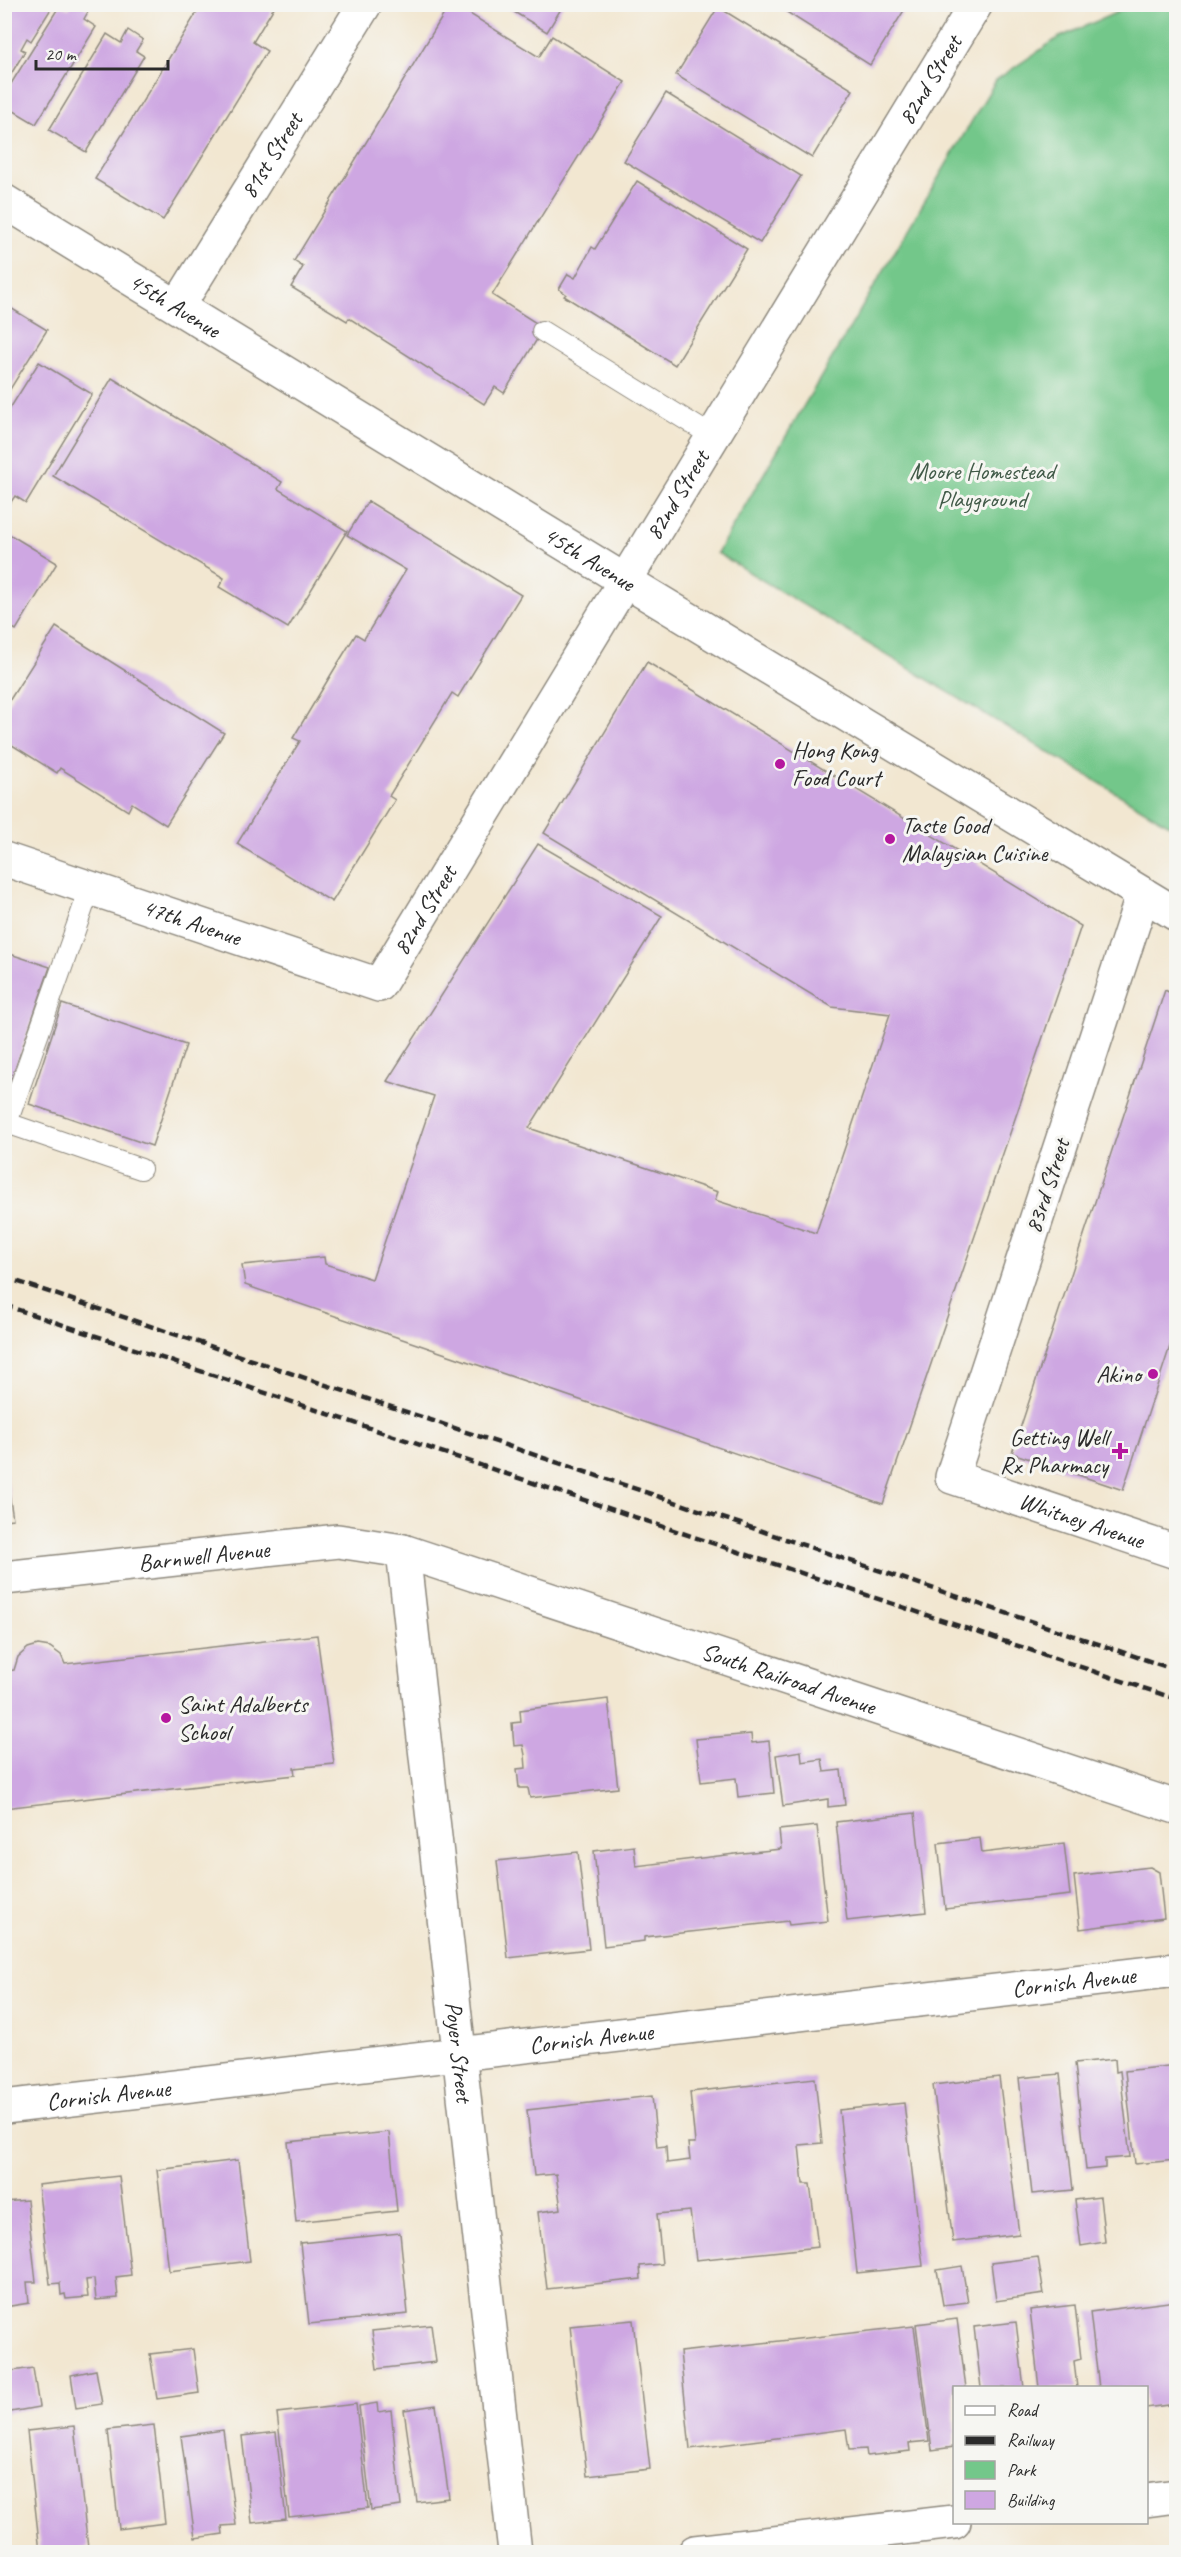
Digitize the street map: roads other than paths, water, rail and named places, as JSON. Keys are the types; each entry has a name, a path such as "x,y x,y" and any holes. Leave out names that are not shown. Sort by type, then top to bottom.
{"street":[{"name":"81st Street","path":"178,306 365,4"},
{"name":"82nd Street","path":"379,986 976,4"},
{"name":"45th Avenue","path":"4,201 1176,914"},
{"name":"47th Avenue","path":"4,859 379,986"},
{"name":"83rd Street","path":"951,1477 1143,894"},
{"name":"Whitney Avenue","path":"951,1477 1176,1552"},
{"name":"Barnwell Avenue","path":"4,1578 338,1541 403,1551"},
{"name":"South Railroad Avenue","path":"403,1551 1176,1807"},
{"name":"Poyer Street","path":"403,1551 515,2553"},
{"name":"Cornish Avenue","path":"4,2107 1176,1970"},
{"path":"1148,2500 1176,2496"},
{"path":"695,2553 953,2522"}],"lane":[{"path":"542,331 712,436"},
{"path":"90,888 6,1122 141,1169"}],"railway":[{"path":"4,1277 1176,1670"},
{"path":"4,1305 1176,1699"}],"place":[{"name":"Hong Kong Food Court","path":"780,764"},
{"name":"Taste Good Malaysian Cuisine","path":"890,839"},
{"name":"Akino","path":"1153,1374"},
{"name":"Getting Well Rx Pharmacy","path":"1120,1451"},
{"name":"Saint Adalberts School","path":"166,1718"}],"park label":[{"name":"Moore Homestead Playground","path":"982,485"}]}
